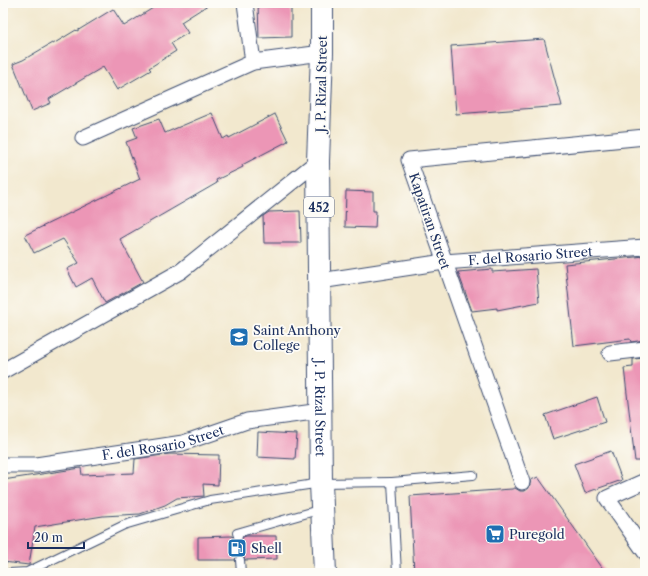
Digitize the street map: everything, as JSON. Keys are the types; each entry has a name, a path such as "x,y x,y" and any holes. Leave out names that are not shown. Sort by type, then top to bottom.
{"highway":[{"name":"J. P. Rizal Street","path":"322,3 322,53 318,161 320,411 325,573"}],"street":[{"path":"245,3 253,62"},
{"path":"83,138 253,62 322,53"},
{"name":"Kapatiran Street","path":"522,482 409,160 645,137"},
{"path":"3,371 181,271 318,161"},
{"name":"F. del Rosario Street","path":"320,281 444,262 645,247"},
{"path":"610,353 645,349"},
{"name":"F. del Rosario Street","path":"3,465 36,465 183,443 247,421 320,411"},
{"path":"645,482 607,498 645,552"}],"lane":[{"path":"10,573 27,572 124,525 210,500 322,483 392,482 473,475"},
{"path":"392,482 397,573"},
{"path":"238,536 237,533 323,509"},
{"path":"240,560 241,573"}],"building":[{"path":"150,3 211,3 181,22 188,33 171,43 176,51 149,68 151,70 117,90 103,67 49,99 51,103 32,111 13,64 23,60 52,43 53,44 76,30 77,31 113,9 124,26 153,8"},
{"path":"258,3 291,3 291,37 259,38"},
{"path":"544,39 562,106 456,114 451,46"},
{"path":"212,113 223,139 228,136 229,138 275,114 288,141 242,165 243,167 216,180 217,183 120,239 143,282 105,303 92,278 76,287 67,269 79,263 63,239 34,253 25,235 140,179 126,142 137,138 133,128 159,119 165,133"},
{"path":"346,191 373,192 373,211 376,211 375,228 345,227"},
{"path":"300,211 301,243 264,243 263,216 269,212"},
{"path":"645,256 645,340 631,342 630,339 574,346 565,264"},
{"path":"492,269 492,272 536,269 539,302 497,310 497,308 472,311 458,272"},
{"path":"645,358 645,461 635,461 624,368 633,367 633,359"},
{"path":"597,397 605,422 553,439 545,415"},
{"path":"258,432 297,434 295,459 257,457"},
{"path":"611,451 622,480 585,493 574,464"},
{"path":"169,454 219,455 218,485 203,484 204,496 177,498 165,505 140,514 103,516 35,527 29,565 3,562 3,480 81,468 82,475 134,473 135,459"},
{"name":"Puregold","path":"538,477 606,573 414,573 410,496 515,488 520,491 525,491 529,488 531,480"},
{"name":"Shell","path":"232,536 234,540 240,541 246,536 276,536 277,559 245,560 244,557 240,555 237,556 235,560 198,560 198,537"}],"place":[{"name":"Saint Anthony College","path":"239,337"},
{"name":"Puregold","path":"495,534"},
{"name":"Shell","path":"237,548"}]}
